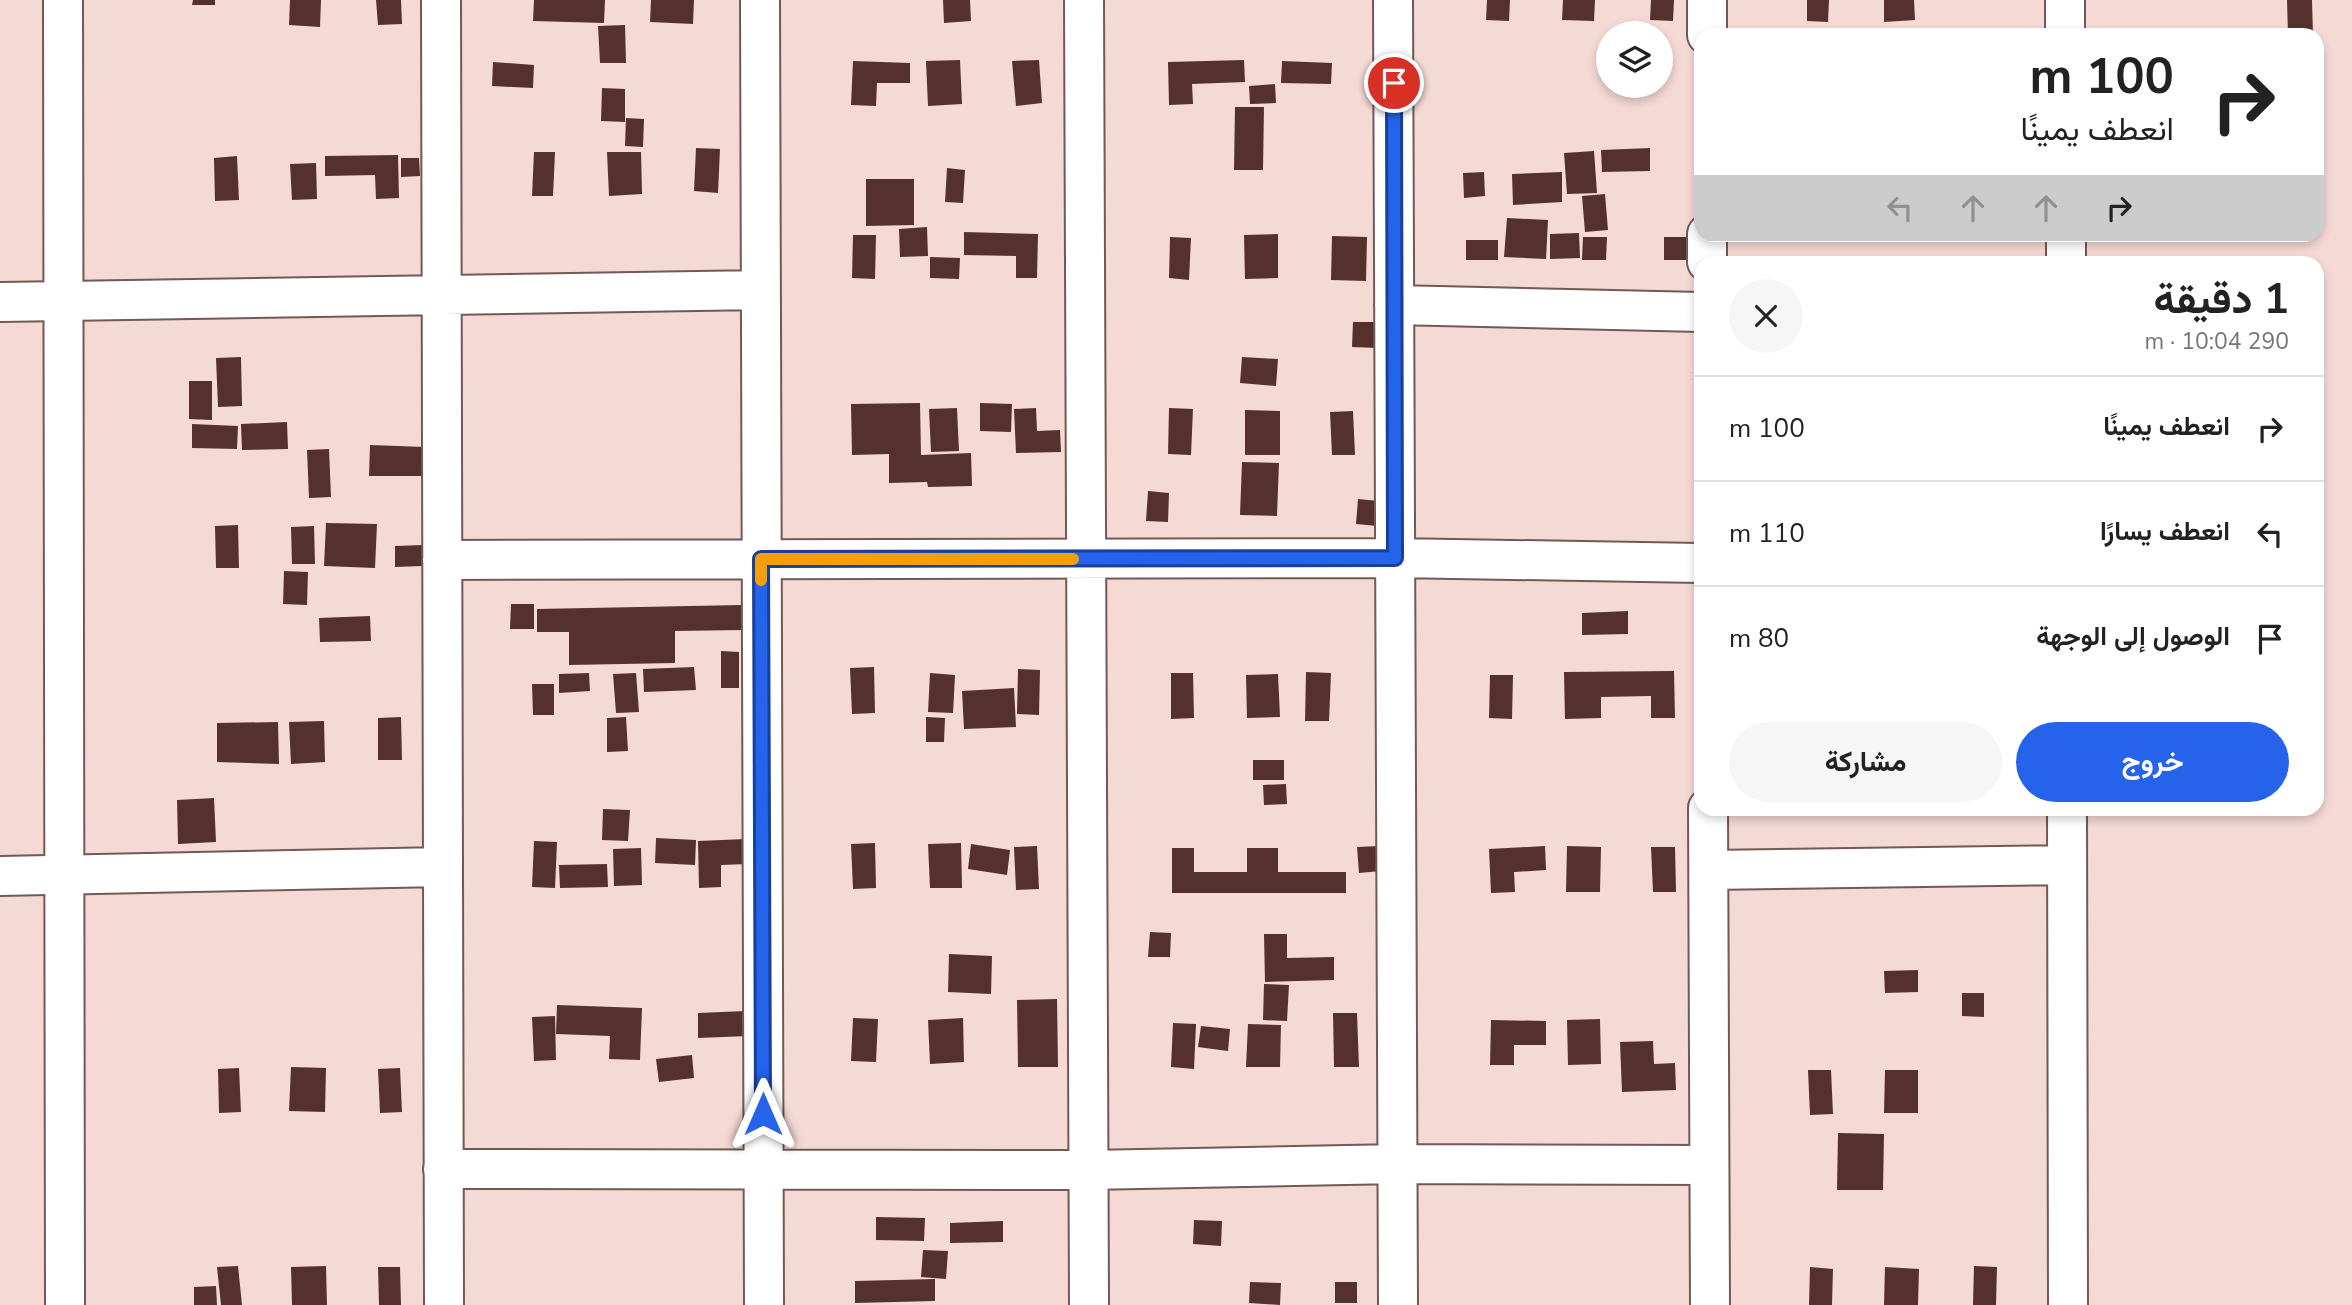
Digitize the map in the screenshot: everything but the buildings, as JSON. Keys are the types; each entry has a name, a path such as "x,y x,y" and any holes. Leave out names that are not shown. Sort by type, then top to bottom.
{"street":[{"path":"63,0 62,877 65,1305"},
{"path":"441,0 444,1305"},
{"path":"760,0 764,1305"},
{"path":"1084,0 1088,1305"},
{"path":"1393,0 1398,1305"},
{"path":"1707,0 1707,28"},
{"path":"2065,0 2065,28"},
{"path":"0,302 760,290"},
{"path":"1394,305 1694,312"},
{"path":"442,560 1395,558 1694,563"},
{"path":"1708,816 1710,1305"},
{"path":"2067,816 2068,1305"},
{"path":"1709,870 2067,865"},
{"path":"0,876 62,877 443,867"},
{"path":"443,1169 1088,1170 1398,1164 1709,1165"}],"slow traffic":[{"path":"761,580 761,559 1073,559"}],"route":[{"path":"763,1114 761,559 1395,558 1394,83"}]}
